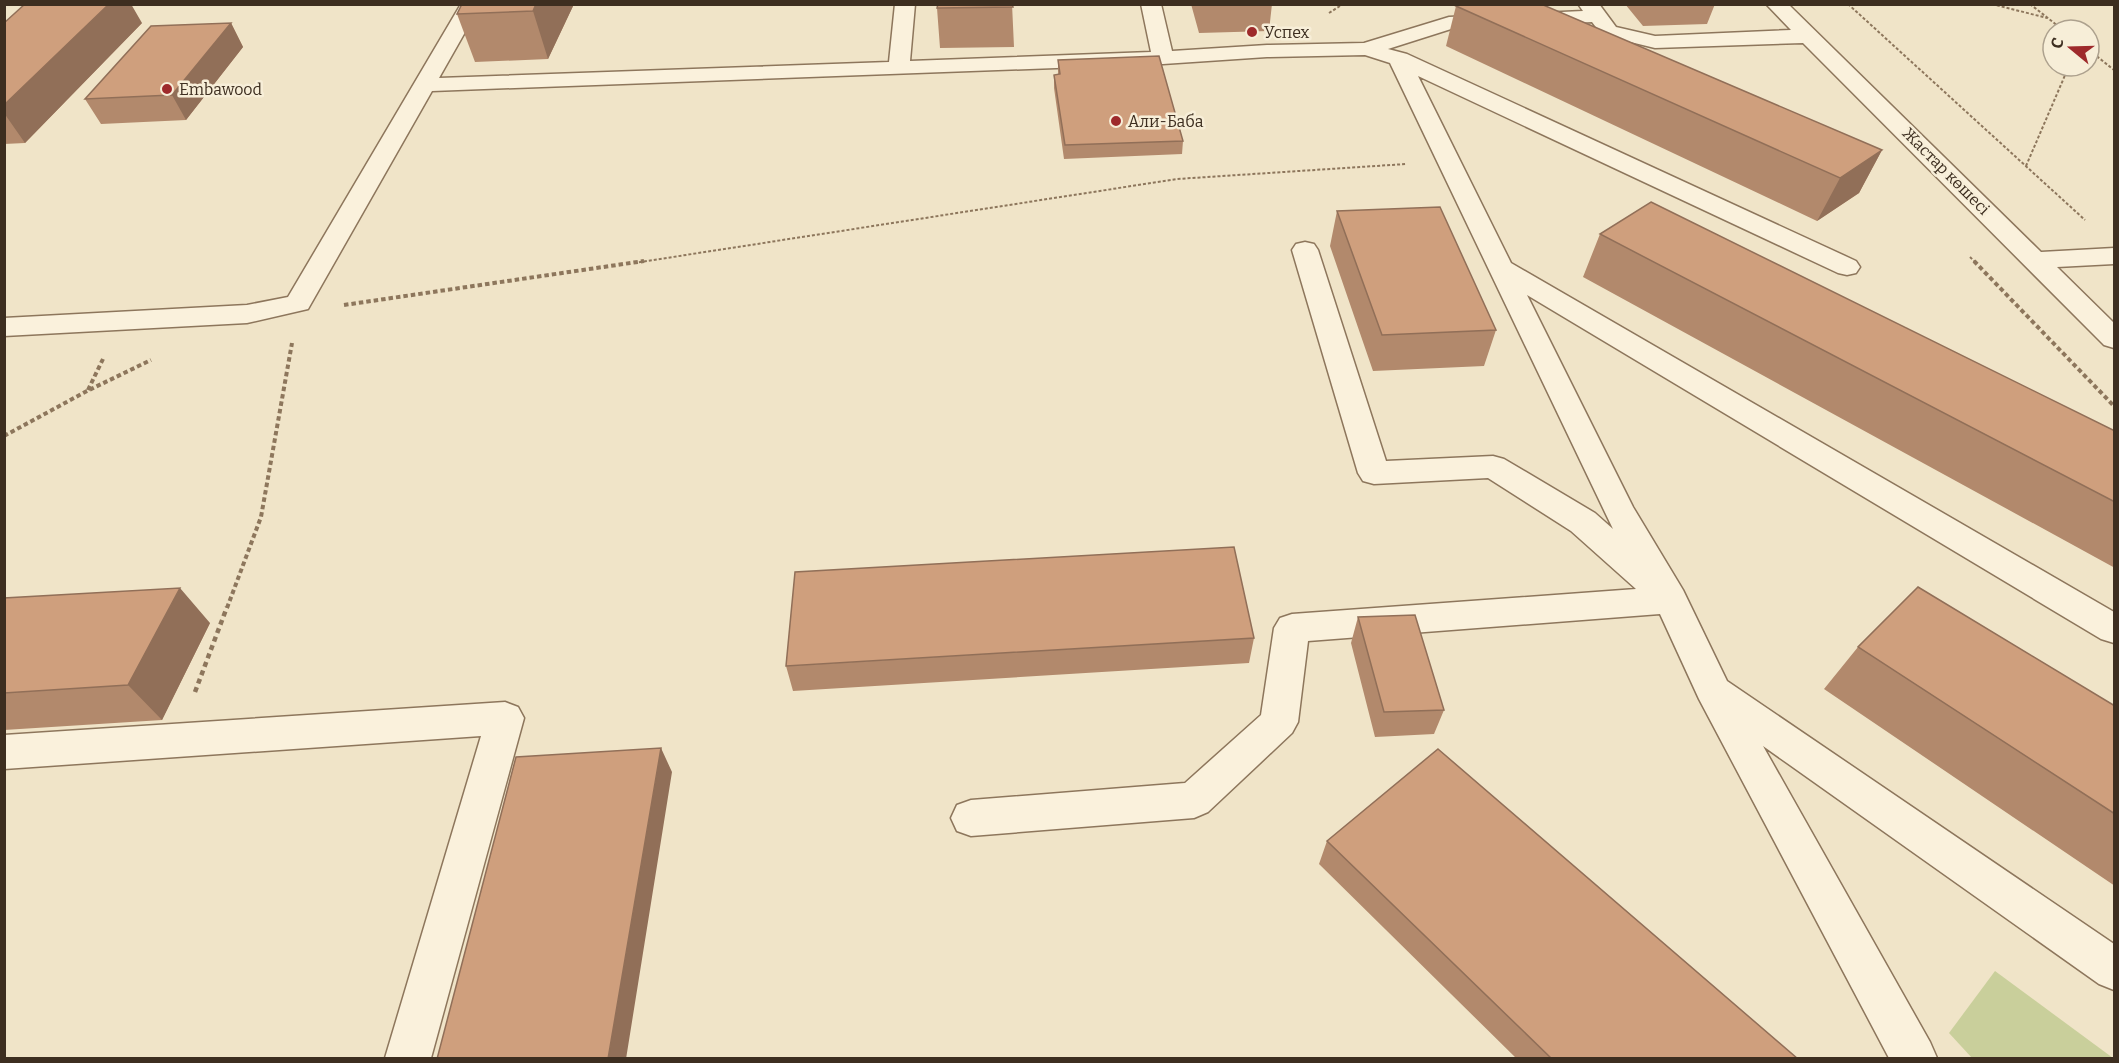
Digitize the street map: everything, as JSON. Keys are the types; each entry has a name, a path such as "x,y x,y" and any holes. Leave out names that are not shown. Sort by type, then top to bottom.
{"street":[{"path":"4,327 247,314 298,303 471,4"},
{"path":"899,68 905,4"},
{"path":"1151,4 1163,58"},
{"name":"Жастар көшесі","path":"1776,4 2115,339"},
{"path":"425,85 1366,49 1449,23 1593,10 1609,31 1655,42 1809,36"},
{"path":"1366,49 1399,59 1847,267"},
{"path":"1399,59 1618,510 1671,600 1712,688 1914,1059"},
{"path":"1305,250 1374,473 1493,467 1583,522 1671,600"},
{"path":"2035,260 2115,256"},
{"path":"1501,268 2115,629"},
{"path":"971,818 1194,800 1279,722 1292,628 1671,600"},
{"path":"1712,688 2115,969"},
{"path":"4,752 505,718 408,1059"}],"path":[{"path":"1848,4 2092,226"},
{"path":"1992,4 2047,18"},
{"path":"2030,4 2047,18"},
{"path":"2101,59 2115,70"},
{"path":"2026,166 2064,78"},
{"path":"176,741 261,517 298,303 365,303 1177,179 1449,161"},
{"path":"4,436 87,391 151,360"}],"green space":[{"path":"1995,971 2113,1058 1972,1058 1949,1033"}],"building":[{"path":"25,4 109,4 4,105 4,23"},
{"path":"462,4 536,4 533,11 457,14"},
{"path":"938,4 1012,4 1013,7 937,8"},
{"path":"1459,4 1541,4 1882,150 1840,178 1456,6"},
{"path":"231,23 172,95 85,99 151,26"},
{"name":"Али-Баба","path":"1159,56 1183,141 1065,145 1054,75 1060,74 1058,60"},
{"path":"1651,202 2115,431 2115,502 1600,234"},
{"path":"1440,207 1496,330 1382,335 1337,211"},
{"path":"1234,547 1254,638 786,666 795,572"},
{"path":"1918,587 2115,706 2115,814 1858,647"},
{"path":"180,588 128,685 4,693 4,598"},
{"path":"1415,615 1444,710 1384,712 1358,617"},
{"path":"661,748 608,1059 437,1059 516,757"},
{"path":"1438,749 1798,1059 1552,1059 1327,841"}],"place":[{"name":"Успех","path":"1252,32"},
{"name":"Embawood","path":"167,89"},
{"name":"Али-Баба","path":"1116,121"}]}
